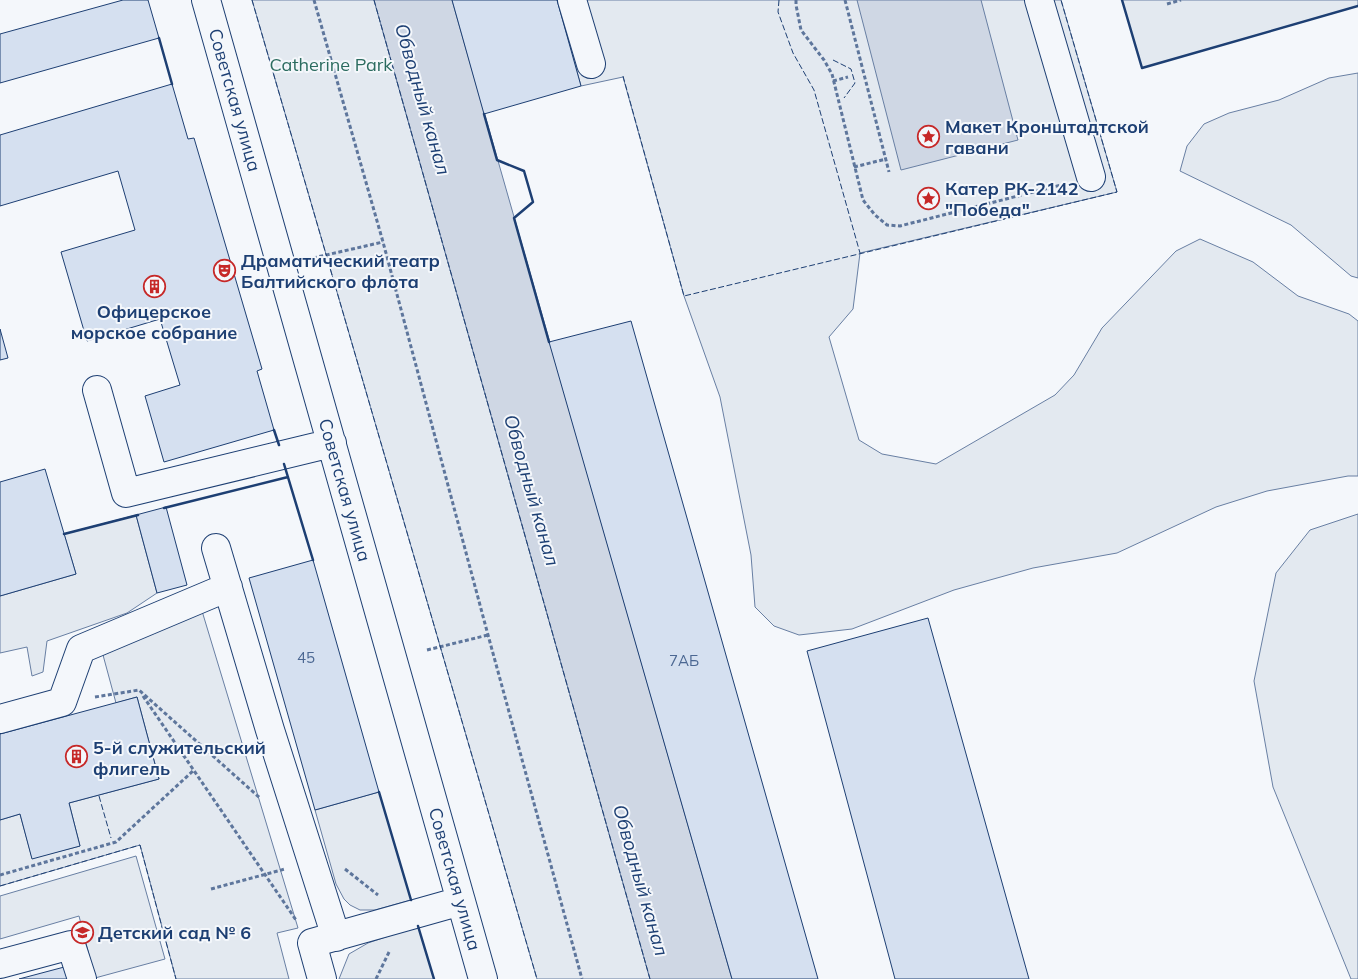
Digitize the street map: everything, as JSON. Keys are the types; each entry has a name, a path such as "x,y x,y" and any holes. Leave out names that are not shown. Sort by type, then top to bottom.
{"street":[{"name":"Советская улица","path":"206,0 484,979"},
{"path":"572,0 591,64"},
{"path":"1040,0 1082,179"},
{"path":"97,390 126,493 332,443"},
{"path":"216,548 270,730 312,862 324,940 322,979"},
{"path":"0,719 62,702 80,649 228,587"},
{"path":"324,940 461,901"},
{"path":"0,964 71,945 82,979"}],"path":[{"path":"314,0 383,242 582,979"},
{"path":"796,0 801,30 824,60 832,74 863,200 875,215 887,225 900,226 1082,179"},
{"path":"845,0 889,172"},
{"path":"1167,4 1181,0"},
{"path":"833,81 848,77"},
{"path":"854,166 886,159"},
{"path":"313,258 383,242"},
{"path":"427,650 488,635"},
{"path":"62,702 139,690"},
{"path":"139,690 265,874 324,940"},
{"path":"139,690 262,799"},
{"path":"0,875 116,842 194,770"},
{"path":"211,889 312,862"},
{"path":"344,868 407,917 376,979"}],"green space":[{"name":"Catherine Park","path":"252,0 374,0 650,979 537,979"},
{"path":"557,0 1061,0 1117,192 860,253 853,309 829,337 859,440 882,454 936,464 1055,395 1074,375 1102,328 1176,251 1200,239 1253,262 1298,296 1349,314 1358,321 1358,476 1348,476 1267,491 1216,507 1117,553 1033,568 954,590 852,629 799,635 774,626 755,607 751,555 720,397 684,296 623,77 581,86"},
{"path":"1122,0 1358,0 1358,6 1142,68"},
{"path":"1358,73 1358,278 1351,276 1291,225 1180,171 1187,146 1204,124 1229,113 1279,100 1329,78"},
{"path":"1358,514 1358,979 1351,979 1273,787 1254,681 1276,573 1310,530"},
{"path":"136,515 157,593 127,613 47,641 43,672 32,676 27,647 0,653 0,596 76,574 64,534"},
{"path":"202,611 298,928 277,933 289,979 176,979 140,845 0,886 0,820 20,814 32,858 80,846 69,803 159,779 137,697 116,703 103,655"},
{"path":"379,792 411,900 375,910 360,910 350,905 344,899 336,884 315,810"},
{"path":"136,856 165,959 95,978 79,916 0,939 0,896"},
{"path":"418,926 434,979 339,979 349,954 368,943"}],"water":[{"name":"Обводный канал","path":"374,0 452,0 732,979 650,979"},
{"path":"857,0 981,0 1018,140 901,170"}],"building":[{"path":"123,0 148,0 159,38 0,83 0,34"},
{"path":"452,0 557,0 581,86 484,114"},
{"name":"Офицерское морское собрание","path":"172,84 188,139 194,138 262,369 257,371 274,430 164,462 145,396 180,385 160,319 87,341 61,252 135,230 118,171 0,206 0,135"},
{"path":"631,321 818,979 732,979 549,342"},
{"path":"0,329 8,358 0,360"},
{"path":"45,469 76,574 0,596 0,482"},
{"path":"166,507 187,585 157,593 136,515"},
{"path":"313,560 379,792 315,810 249,578"},
{"path":"928,618 1029,979 895,979 807,651"},
{"name":"5-й служительский флигель","path":"137,697 159,779 69,803 80,846 32,859 20,814 0,820 0,734"},
{"path":"68,966 71,979 19,979"}],"fence":[{"path":"252,0 537,979"},
{"path":"374,0 650,979"},
{"path":"779,0 778,12 793,53 814,90 860,253"},
{"path":"623,76 684,296 1117,192 1061,0"},
{"path":"833,60 851,69 855,83 844,98"},
{"path":"99,796 111,838"},
{"path":"0,886 140,845 176,979"}],"wall":[{"path":"1122,0 1142,68 1358,6"},
{"path":"159,38 172,84"},
{"path":"484,114 497,160 524,171 533,202 514,218 549,342"},
{"path":"274,430 279,445"},
{"path":"284,464 313,560"},
{"path":"164,508 288,477"},
{"path":"64,534 138,515"},
{"path":"379,792 411,900"},
{"path":"418,926 434,979"}],"place":[{"name":"Макет Кронштадтской гавани","path":"929,136"},
{"name":"Катер РК-2142 \"Победа\"","path":"929,198"},
{"name":"Драматический театр Балтийского флота","path":"225,270"},
{"name":"Офицерское морское собрание","path":"154,286"},
{"name":"5-й служительский флигель","path":"77,757"},
{"name":"Детский сад № 6","path":"82,932"}]}
